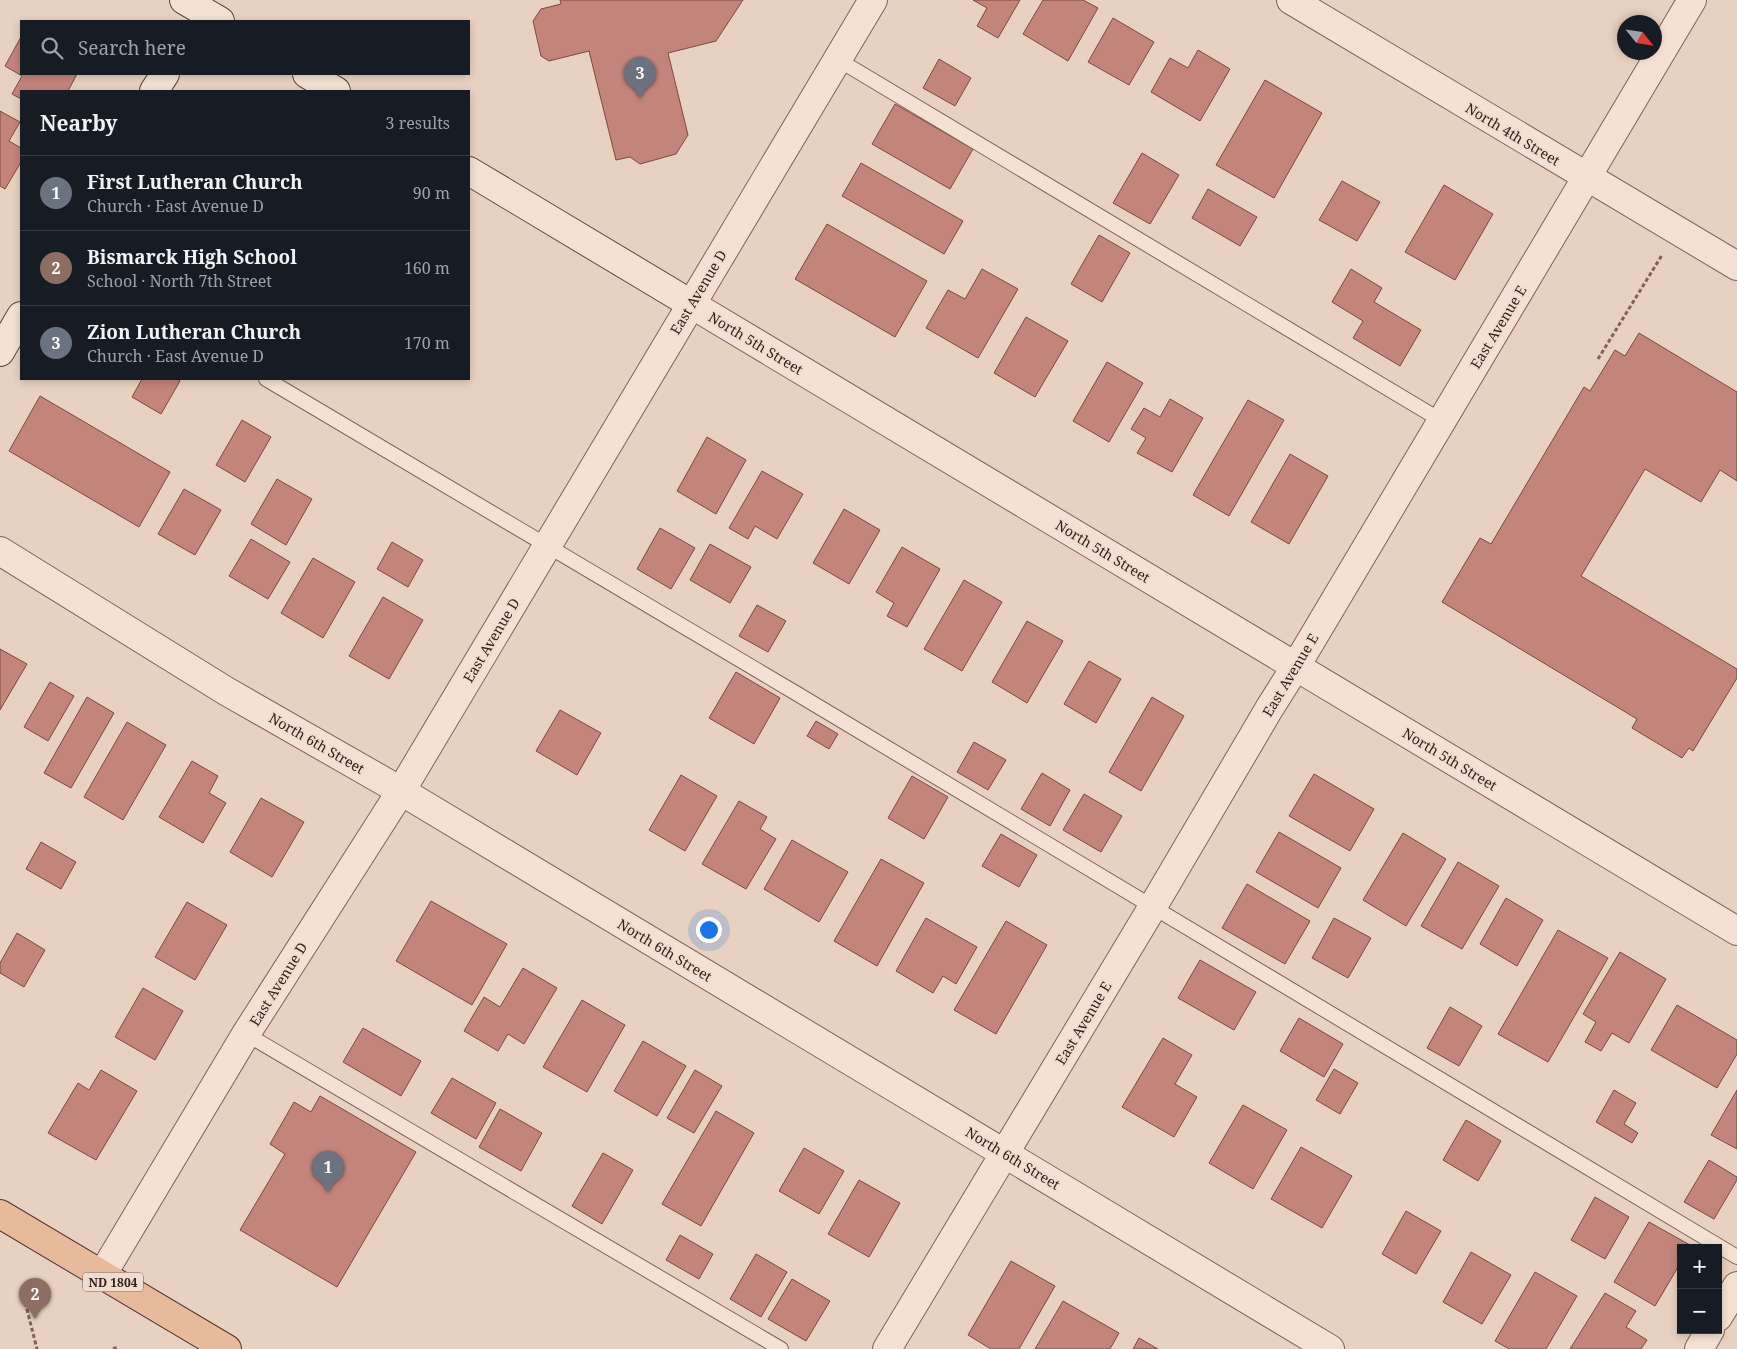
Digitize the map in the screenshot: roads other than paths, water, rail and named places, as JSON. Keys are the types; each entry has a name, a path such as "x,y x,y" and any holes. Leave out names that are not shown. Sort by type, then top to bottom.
{"main road":[{"name":"ND 1804","path":"0,1214 227,1349"}],"street":[{"name":"East Avenue D","path":"102,1275 246,1034 401,791 872,0"},
{"name":"North 4th Street","path":"1291,0 1737,266"},
{"name":"East Avenue E","path":"887,1349 1152,908 1692,0"},
{"path":"155,90 164,75"},
{"path":"309,75 334,90"},
{"name":"North 5th Street","path":"470,172 1737,931"},
{"path":"0,352 20,318"},
{"name":"North 6th Street","path":"0,551 226,691 401,791 1330,1349"},
{"path":"1722,1310 1737,1286"},
{"path":"1699,1349 1708,1334"}],"lane":[{"path":"838,59 1442,421"},
{"path":"268,380 803,697 1737,1258"},
{"path":"246,1034 781,1349"}],"place":[{"name":"Zion Lutheran Church","path":"640,98"},
{"name":"First Lutheran Church","path":"328,1192"},
{"name":"Bismarck High School","path":"35,1319"}]}
